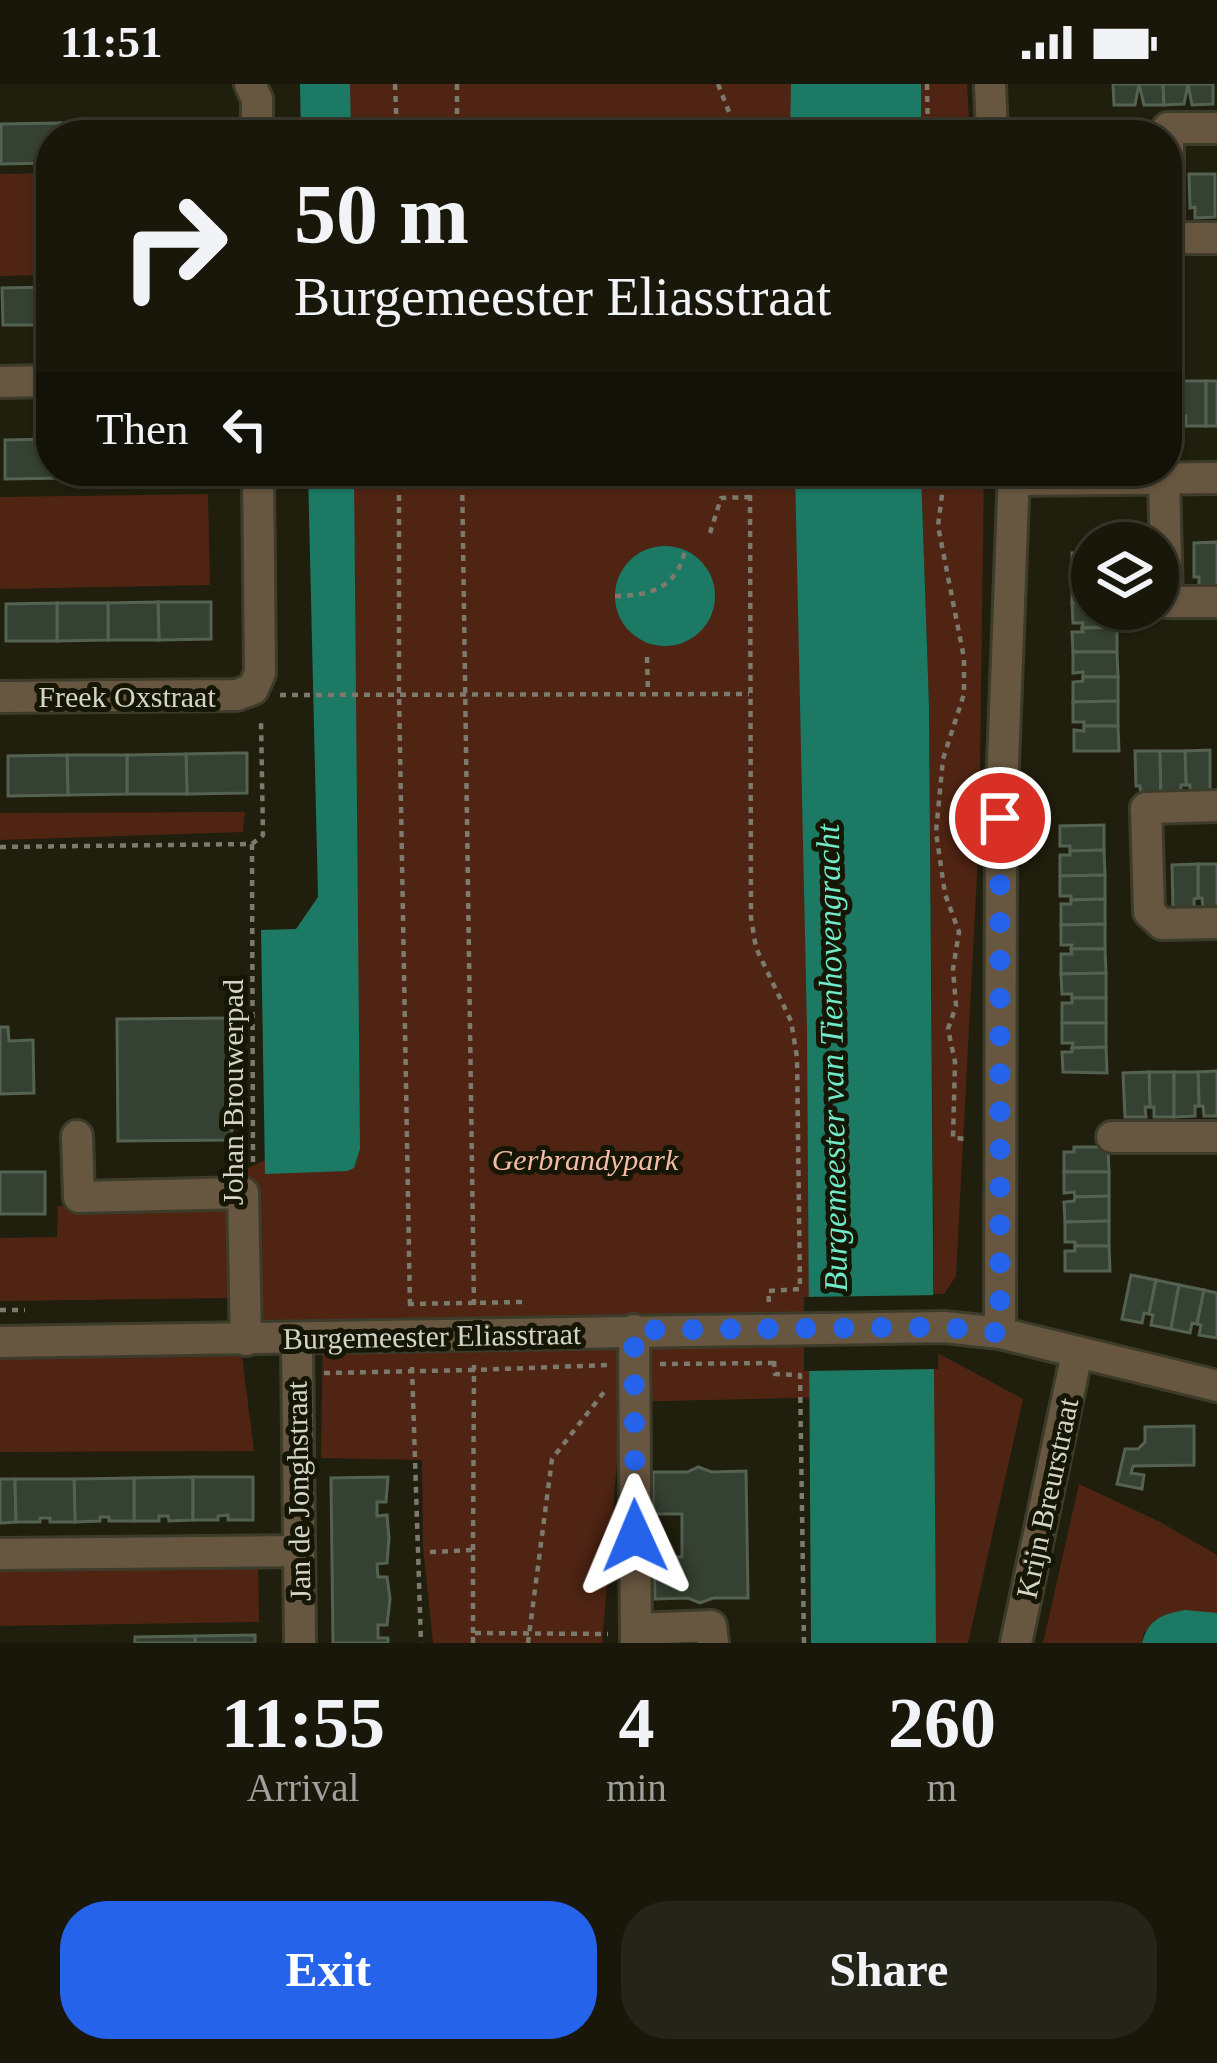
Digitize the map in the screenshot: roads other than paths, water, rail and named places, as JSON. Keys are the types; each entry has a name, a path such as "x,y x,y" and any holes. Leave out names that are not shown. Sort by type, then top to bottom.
{"street":[{"path":"250,84 257,99 257,120"},
{"path":"990,84 991,120"},
{"path":"1182,128 1217,128"},
{"path":"1182,238 1217,238"},
{"path":"0,382 36,381"},
{"path":"1182,478 1217,478"},
{"name":"Freek Oxstraat","path":"0,697 237,695 257,704 258,486"},
{"path":"1000,1333 1000,818 1007,486"},
{"path":"1164,486 1167,602 1217,602"},
{"path":"1217,806 1146,808 1149,912 1162,924 1217,923"},
{"path":"77,1136 79,1197 243,1193 246,1340"},
{"path":"1112,1137 1217,1137"},
{"name":"Burgemeester Eliasstraat","path":"0,1342 944,1327 1000,1333 1217,1386"},
{"path":"634,1330 628,1635 711,1626 713,1643"},
{"name":"Jan de Jonghstraat","path":"297,1340 300,1643"},
{"name":"Krijn Breurstraat","path":"1016,1643 1077,1353"},
{"path":"0,1554 299,1551"}],"water":[{"path":"300,84 350,84 351,120 301,120"},
{"path":"791,84 921,84 921,120 790,120"},
{"path":"308,486 354,486 360,1149 354,1168 347,1171 265,1174 261,930 296,929 318,897"},
{"name":"Burgemeester van Tienhovengracht","path":"795,486 922,486 929,706 936,1643 811,1643 807,1028"},
{"path":"665,546 701,560 715,596 701,632 665,646 629,632 615,596 629,560"},
{"path":"1185,1610 1217,1613 1217,1643 1142,1643 1158,1619"}],"park label":[{"name":"Gerbrandypark","path":"585,1159"}]}
